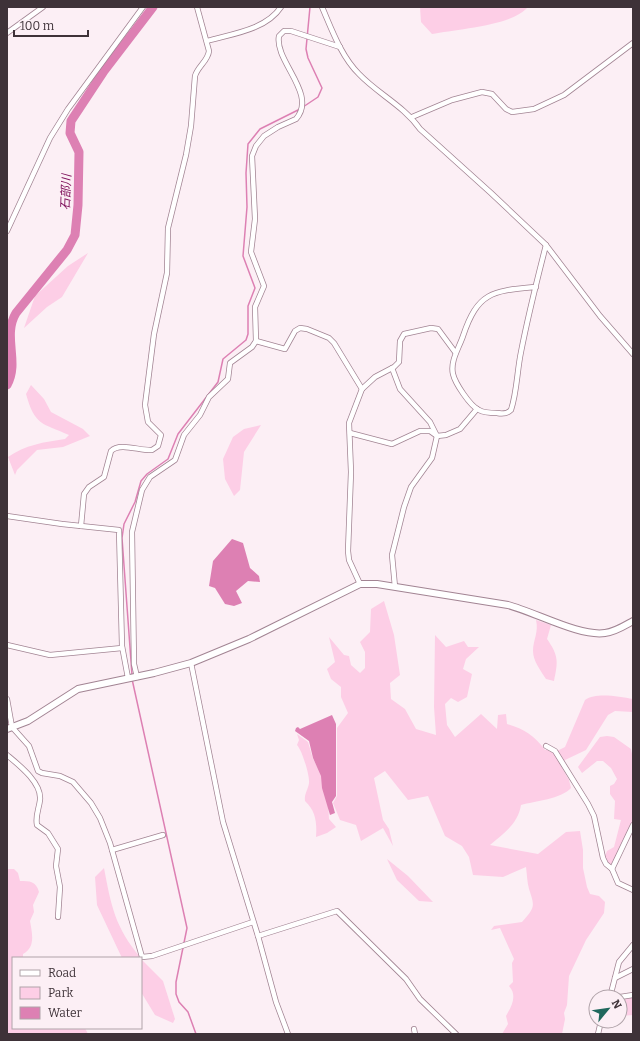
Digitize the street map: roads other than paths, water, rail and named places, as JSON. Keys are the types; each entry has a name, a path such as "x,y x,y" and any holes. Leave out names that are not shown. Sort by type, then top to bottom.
{"street":[{"path":"7,33 43,7"},
{"path":"7,231 50,138 68,109 143,7"},
{"path":"81,526 84,494 89,487 104,477 111,451 123,447 152,450 158,446 160,438 159,432 148,422 145,405 154,334 167,273 168,228 186,155 191,126 196,72 209,55 207,41 197,7"},
{"path":"207,41 263,23 274,16 281,7"},
{"path":"322,7 340,47 358,73 412,117 420,129 546,245 600,316 633,354"},
{"path":"137,677 134,664 132,532 142,490 150,478 175,460 184,435 200,415 209,397 228,379 230,363 252,347 256,341 255,307 264,286 251,252 255,219 252,156 256,146 264,136 278,127 296,119 302,106 301,96 280,47 279,36 284,31 291,31 340,47"},
{"path":"412,117 452,100 482,92 492,94 506,109 512,112 534,109 564,95 633,43"},
{"path":"536,287 502,290 486,298 475,308 468,318 452,368 455,381 477,409 489,413 504,414 511,410 521,352 546,245"},
{"path":"256,341 285,349 295,331 300,328 325,336 334,343 362,389"},
{"path":"360,584 350,560 348,547 350,494 349,423 362,389 375,377 397,365 400,359 400,338 407,333 430,328 438,329 456,352"},
{"path":"392,368 400,389 430,422 437,436 432,458 411,488 404,507 392,555 395,587"},
{"path":"350,433 392,444 420,431 430,431 437,436 449,434 460,429 477,409"},
{"path":"7,516 81,526 117,529 119,531 122,648 128,678"},
{"path":"10,728 34,717 78,689 137,677 191,663 249,639 360,584 377,584 508,605 528,611 573,629 592,634 611,632 633,620"},
{"path":"7,645 50,655 122,648"},
{"path":"191,663 223,822 258,936 276,1002 288,1034"},
{"path":"7,699 10,728 29,746 39,772 67,778 83,793 100,818 112,850 142,957 152,956 253,922"},
{"path":"546,746 556,751 588,804 594,816 603,858 606,864 612,869 618,882 633,890"},
{"path":"7,756 31,779 36,787 40,798 36,813 37,825 48,833 58,850 56,866 60,887 58,917"},
{"path":"612,869 633,825"},
{"path":"112,850 163,835"},
{"path":"258,936 337,911 406,979 420,999 456,1034"},
{"path":"613,989 620,961 633,945"},
{"path":"615,978 633,969"}],"water":[{"path":"232,539 243,543 250,568 259,576 260,582 248,581 236,591 242,603 234,606 225,604 215,588 209,586 213,561"},
{"path":"332,715 336,724 336,796 332,802 335,813 330,815 322,788 321,776 313,758 309,741 295,731 298,727 300,729"}],"waterway":[{"name":"石部川","path":"7,385 11,376 12,358 10,340 12,322 16,313 67,250 75,235 78,205 79,152 70,133 71,121 104,71 153,7"},
{"path":"303,107 318,97 322,88 308,58 306,49 310,7"},
{"path":"132,675 122,538 124,524 135,502 141,481 147,474 168,459 178,434 218,382 223,359 246,340 248,334 248,306 255,288 243,256 247,207 246,173 248,144 260,129 300,109"},
{"path":"132,679 187,928 176,982 176,994 179,1002 188,1012 196,1034"}]}
